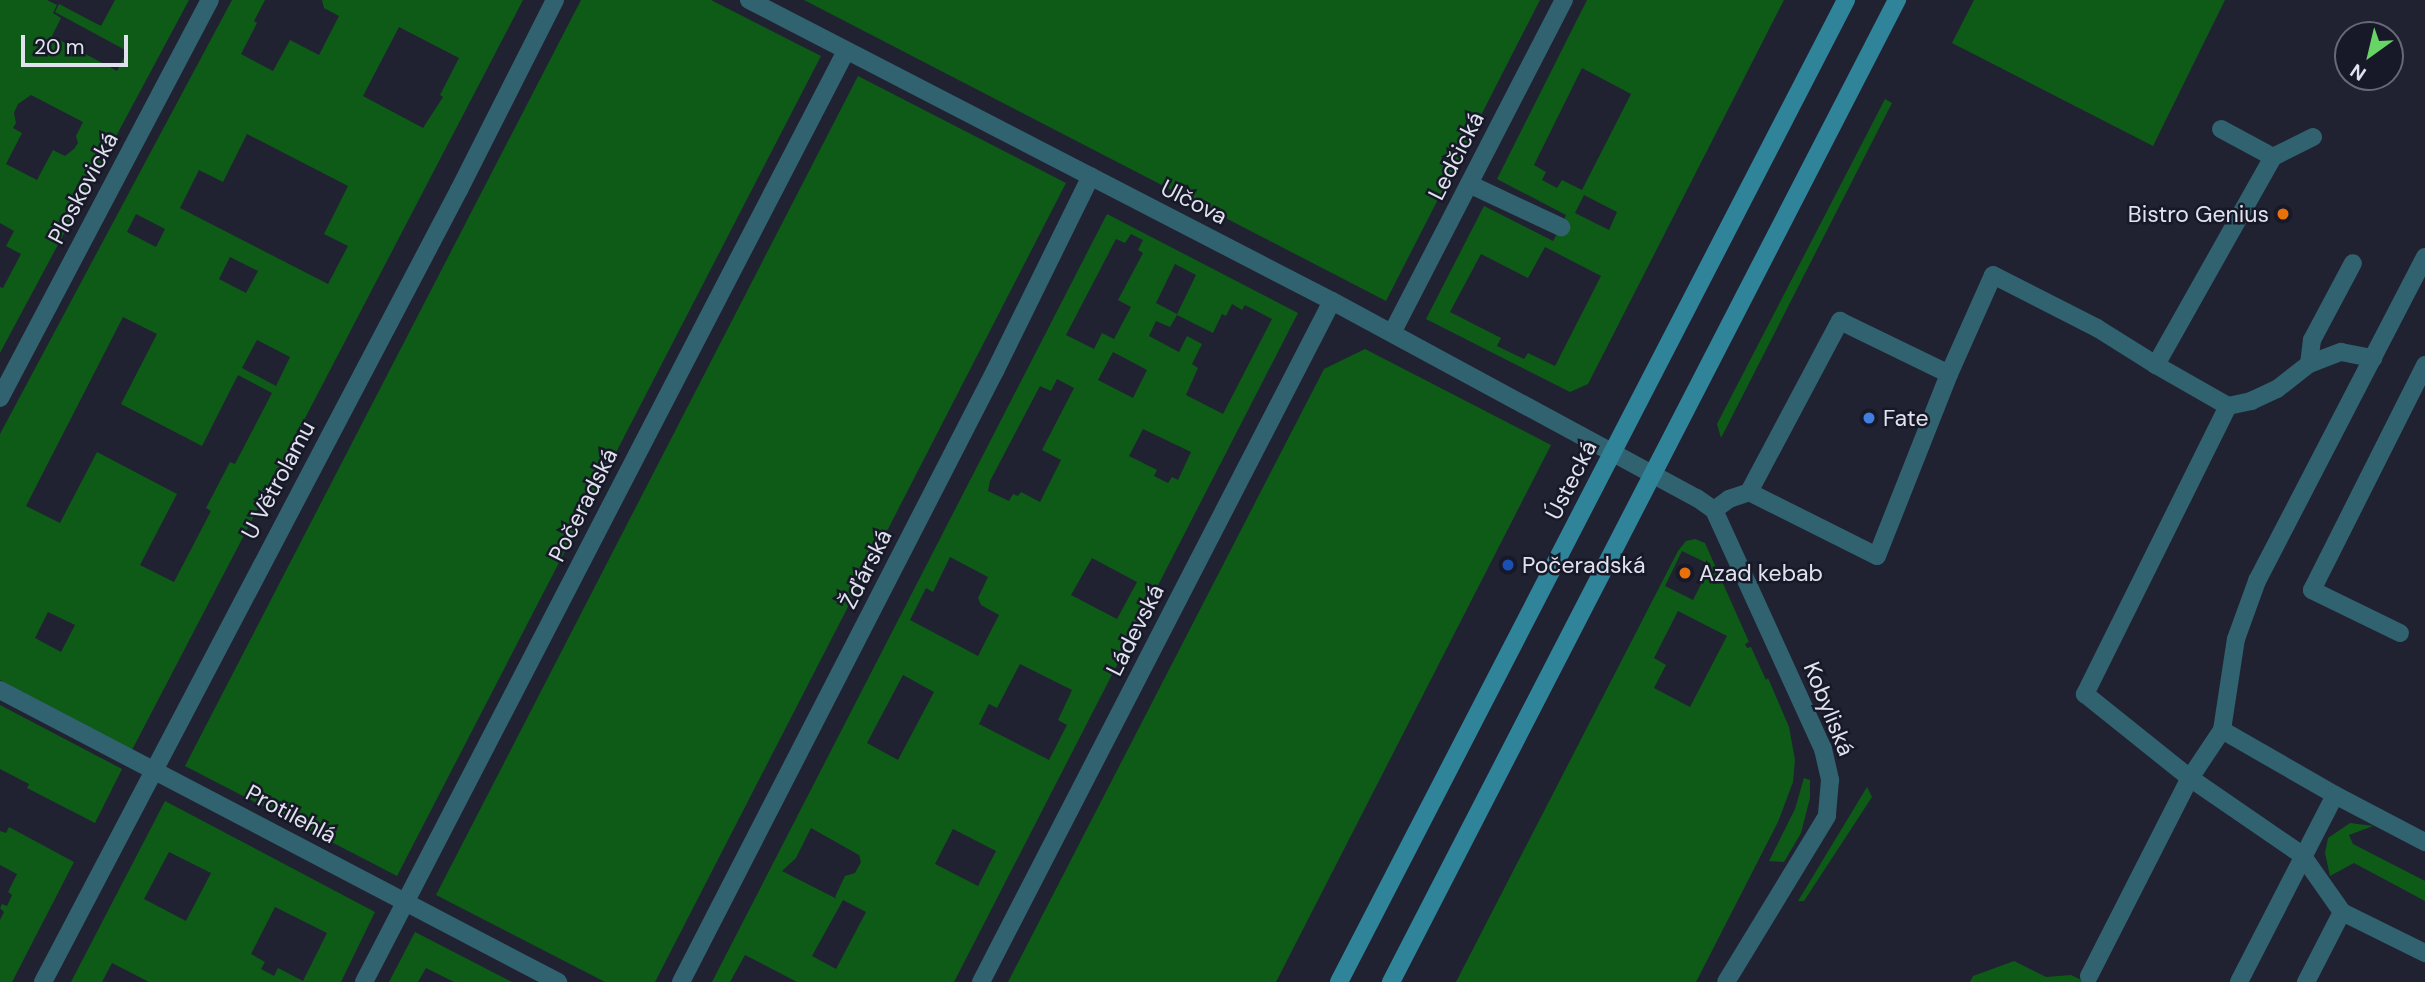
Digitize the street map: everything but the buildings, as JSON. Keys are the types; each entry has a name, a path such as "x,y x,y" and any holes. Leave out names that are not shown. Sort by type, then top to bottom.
{"main road":[{"name":"Ústecká","path":"1339,982 1846,0"},
{"path":"1391,982 1655,475 1897,0"}],"street":[{"name":"Ploskovická","path":"0,398 210,0"},
{"name":"U Větrolamu","path":"43,982 459,190 555,0"},
{"name":"Ulčova","path":"749,0 1332,301 1655,475"},
{"name":"Ledčická","path":"1392,333 1564,0"},
{"name":"Počeradská","path":"364,982 846,51"},
{"path":"2221,129 2273,157"},
{"path":"2156,365 2273,157 2313,137"},
{"name":"Žďárská","path":"681,982 995,371 1091,176"},
{"path":"1469,184 1561,227"},
{"path":"2088,976 2190,778 2222,730 2236,639 2257,581 2425,257"},
{"path":"2309,364 2312,340 2353,263"},
{"path":"1749,492 1877,556 1993,275 2097,328 2228,406 2250,401 2277,389 2309,364 2341,352 2373,358"},
{"name":"Ládevská","path":"981,982 1332,301"},
{"path":"1655,475 1714,510 1729,499 1749,492 1840,321 1950,374"},
{"path":"2400,633 2312,590 2425,365"},
{"path":"2228,406 2085,694 2190,778 2302,855 2342,912 2425,953"},
{"name":"Kobyliská","path":"1714,510 1823,749 1830,780 1827,816 1726,982"},
{"name":"Protilehlá","path":"0,690 558,982"},
{"path":"2222,730 2335,795 2425,842"},
{"path":"2239,982 2335,795"},
{"path":"2306,982 2342,912"}],"green space":[{"path":"0,0 47,0 57,5 53,13 61,18 52,36 117,71 127,51 55,12 59,4 101,26 115,0 189,0 0,353 0,287 3,288 21,254 6,246 14,231 0,223","holes":["31,95 83,122 76,136 78,143 74,149 65,156 53,150 37,180 6,164 22,133 13,128 16,123 14,113 18,104"]},
{"path":"232,0 265,0 241,54 273,71 290,40 319,55 339,16 324,8 322,0 523,0 132,750 0,680 0,434","holes":["399,27 459,58 440,95 443,97 423,128 363,96","247,134 348,186 324,234 348,246 328,284 180,208 199,170 223,182","136,214 165,229 156,247 127,232","230,257 258,271 246,293 219,279","123,317 157,334 121,404 202,446 238,375 272,393 235,464 230,462 206,508 211,511 174,582 140,565 177,494 97,452 60,523 26,506","257,340 290,357 276,386 242,368","48,612 75,625 61,652 35,638"]},
{"path":"581,0 711,0 821,56 397,876 185,766"},
{"path":"804,0 1540,0 1386,301"},
{"path":"1587,0 1784,0 1588,384 1570,392 1426,319 1484,206 1553,241 1561,227 1566,215 1497,179","holes":["1582,68 1631,94 1582,190 1562,180 1557,188 1542,180 1546,172 1534,165","1584,195 1617,212 1609,230 1575,213","1545,247 1601,276 1555,366 1528,353 1524,359 1497,346 1501,338 1450,312 1481,254 1528,278"]},
{"path":"1974,0 2225,0 2153,146 1952,43"},
{"path":"858,76 1066,183 655,982 605,982 436,895"},
{"path":"1885,99 1892,103 1721,438 1717,424"},
{"path":"1107,214 1298,313 954,982 797,982 745,955 730,982 712,982","holes":["1131,234 1143,240 1138,250 1143,253 1118,300 1131,307 1114,339 1102,333 1094,349 1066,335 1116,239 1125,243","1175,264 1196,275 1177,314 1156,303","1232,304 1242,310 1245,305 1272,319 1223,414 1186,395 1198,368 1192,364 1202,344 1187,336 1179,352 1149,336 1156,321 1170,327 1177,315 1213,333 1222,314 1226,316","1113,352 1147,370 1133,398 1098,380","1057,379 1074,388 1042,450 1061,460 1040,502 1021,492 1018,496 1013,494 1009,501 988,491 990,481 1040,386 1051,391","1143,429 1191,452 1178,480 1172,477 1168,483 1154,476 1157,470 1129,456","950,557 988,577 978,598 981,605 999,615 978,656 910,620 926,588 933,592","1092,558 1137,582 1117,619 1071,595","1020,664 1072,690 1058,720 1067,725 1049,760 979,724 989,704 997,708","903,675 934,692 898,760 867,743","811,828 859,855 861,862 855,873 845,876 835,897 837,899 782,871 796,858","953,829 996,851 978,886 935,864","843,900 866,912 836,969 812,956"]},
{"path":"1365,349 1551,445 1276,982 1008,982 1324,369"},
{"path":"1695,539 1705,543 1749,642 1745,644 1747,648 1751,647 1766,680 1768,678 1789,727 1795,760 1793,782 1778,822 1696,982 1456,982 1678,551 1686,541","holes":["1682,551 1711,565 1693,600 1665,586","1678,611 1727,636 1690,707 1654,688 1666,665 1654,658"]},
{"path":"0,705 122,769 95,823 27,788 29,784 0,769"},
{"path":"1804,778 1810,780 1810,798 1801,833 1784,862 1769,861 1795,809"},
{"path":"1867,787 1872,797 1804,901 1798,901"},
{"path":"165,801 375,912 341,982 149,982 112,963 102,982 71,982","holes":["169,852 211,873 186,921 144,899","275,907 327,933 303,981 278,968 274,976 261,969 265,962 251,954"]},
{"path":"2350,823 2373,826 2349,835 2353,844 2425,881 2425,901 2354,863 2330,876 2325,853 2328,838"},
{"path":"9,827 74,862 12,982 0,982 0,920 4,912 0,908 2,904 7,906 12,895 8,892 17,874 0,865 0,831 6,833"},
{"path":"415,932 512,982 454,982 426,968 418,982 389,982"},
{"path":"2014,961 2046,977 2071,975 2086,982 1970,982 1973,976"}],"place":[{"name":"Bistro Genius","path":"2283,214"},
{"name":"Fate","path":"1869,418"},
{"name":"Počeradská","path":"1508,565"},
{"name":"Azad kebab","path":"1685,573"}]}
